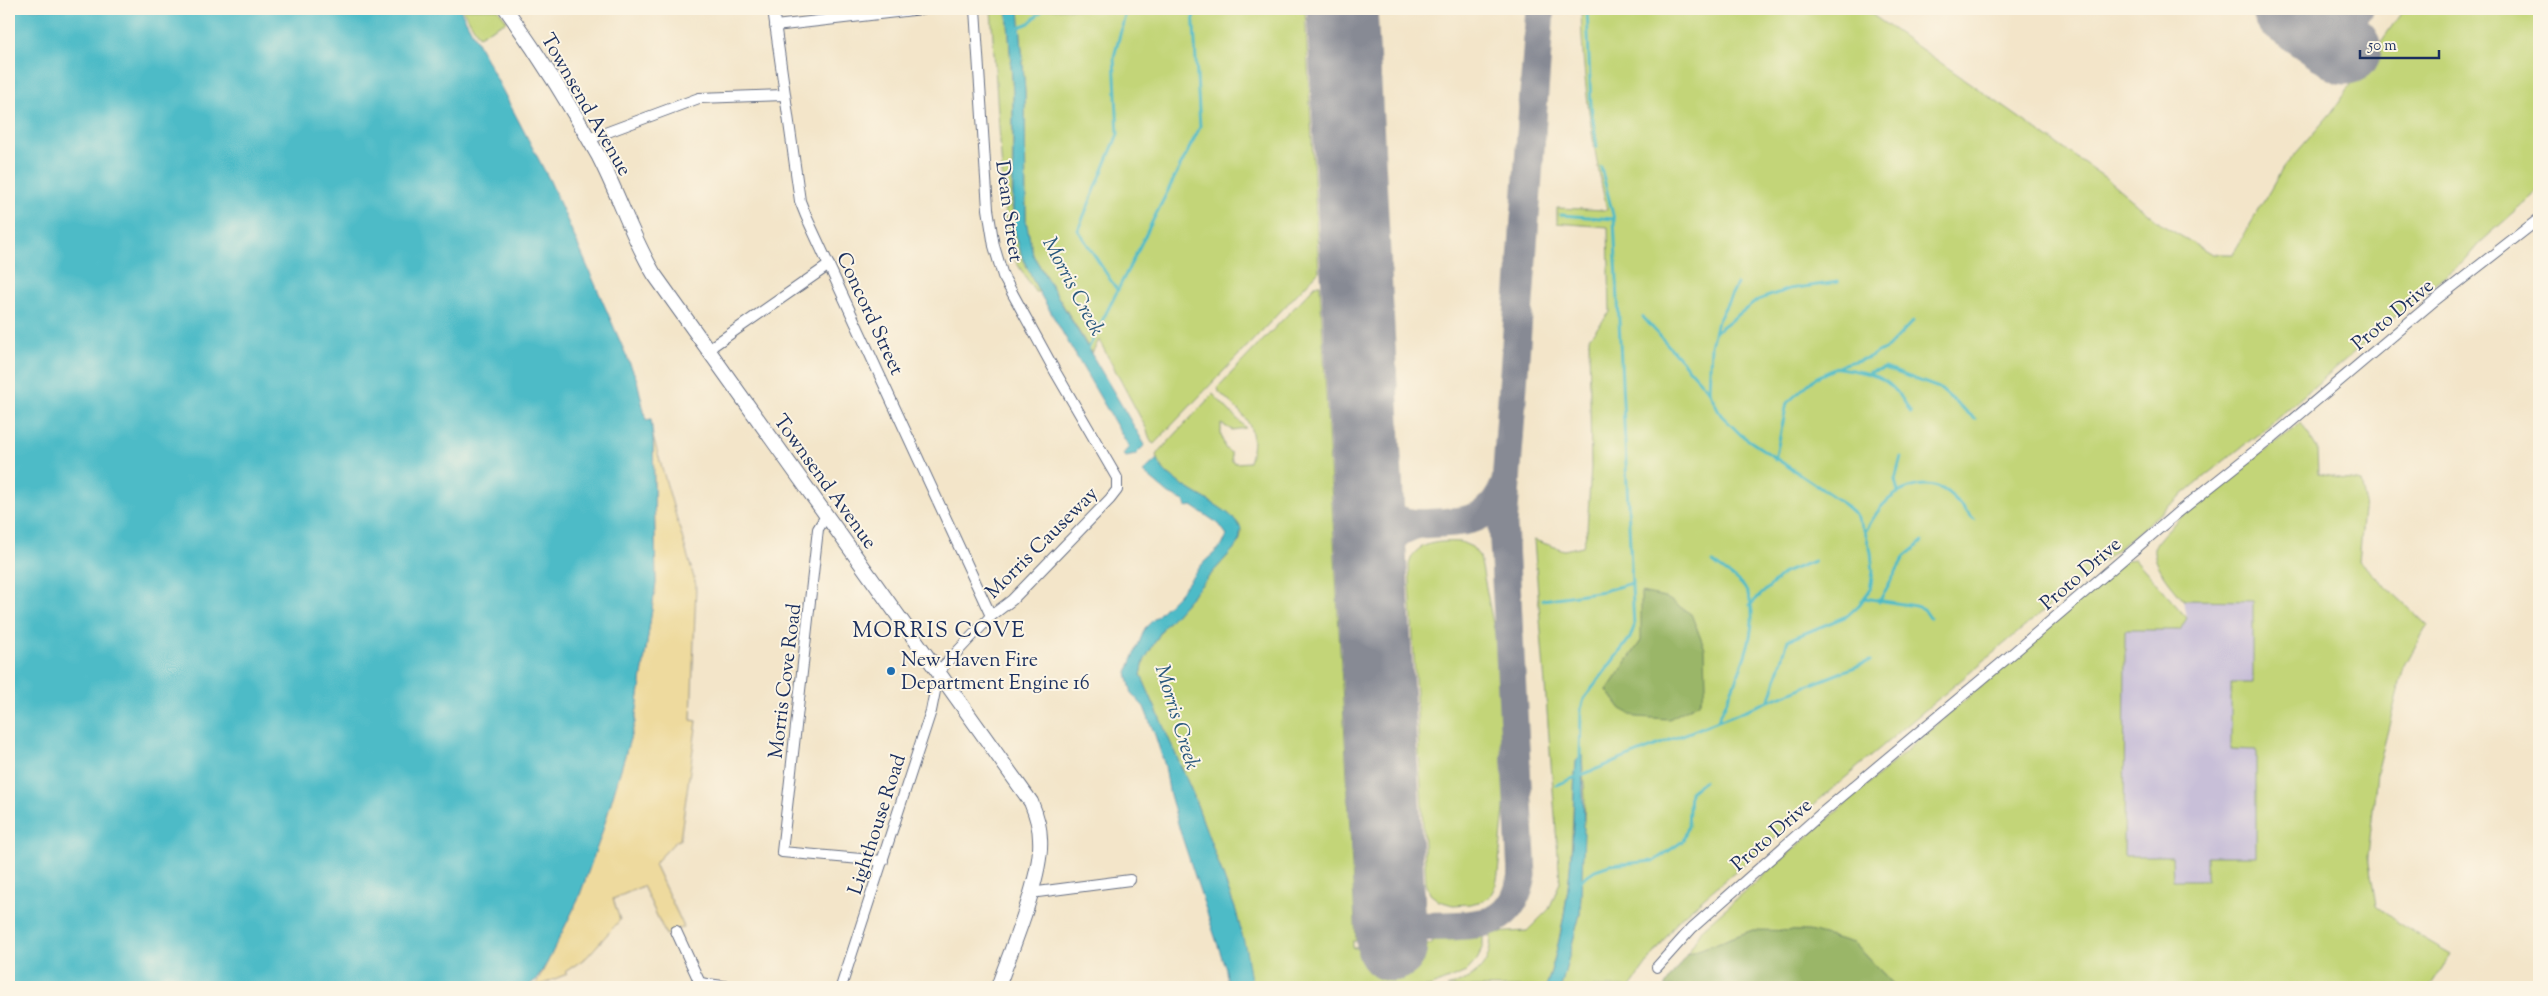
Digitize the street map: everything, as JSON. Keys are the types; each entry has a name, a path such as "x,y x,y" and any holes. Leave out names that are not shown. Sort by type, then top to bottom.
{"main road":[{"name":"Townsend Avenue","path":"506,9 551,75 589,139 643,256 707,350 939,671 1031,802 1038,822 1041,840 1038,866 998,987"}],"street":[{"name":"Concord Street","path":"773,9 800,201 991,616"},
{"path":"775,26 922,9"},
{"name":"Dean Street","path":"975,9 988,209 994,246 1003,276 1056,374 1117,478"},
{"path":"589,139 699,98 784,95"},
{"name":"Proto Drive","path":"1657,967 1692,928 1822,812 2006,660 2176,514 2274,436 2434,301 2539,219"},
{"path":"707,350 829,265"},
{"name":"Morris Causeway","path":"939,671 991,616 1012,600 1110,499 1117,490 1117,478"},
{"name":"Morris Cove Road","path":"826,516 818,529 782,852 882,861"},
{"name":"Lighthouse Road","path":"841,987 932,711 939,671"},
{"path":"1030,893 1130,880"},
{"path":"676,931 700,983"},
{"path":"690,987 700,983 731,987"}],"shaded area":[{"path":"2184,600 2253,600 2253,683 2231,683 2231,749 2256,749 2256,856 2207,856 2207,880 2172,880 2172,856 2124,856 2125,630 2180,630 2187,618"}],"green space":[{"path":"462,9 498,9 507,21 479,36"},
{"path":"991,9 1007,9 1013,93 1012,207 1022,257 1039,292 1035,292 1015,260 1005,216"},
{"path":"1019,9 1305,9 1319,271 1154,444 1151,442 1146,428 1099,340 1092,353 1033,255 1026,221 1025,92"},
{"path":"1581,9 1864,9 2107,179 2162,225 2212,254 2233,254 2283,168 2331,113 2404,9 2539,9 2539,190 2483,240 2466,260 2412,302 2266,428 2206,475 1680,918 1630,987 1561,987 1580,914 1585,798 1582,756 1576,762 1570,870 1566,904 1546,987 1447,987 1467,979 1480,969 1488,954 1491,933 1527,931 1549,909 1560,882 1534,540 1564,550 1583,546 1587,530 1591,467 1589,338 1610,312 1608,227 1557,223 1557,208 1607,210 1589,110","holes":["1641,641 1621,709 1607,690"]},
{"path":"1316,285 1320,285 1356,941 1353,941 1353,948 1431,944 1433,938 1483,934 1483,948 1477,960 1466,972 1429,987 1252,987 1236,911 1193,794 1141,675 1144,661 1163,628 1239,543 1241,534 1240,528 1234,519 1224,510 1170,476 1161,466 1156,455 1213,394 1246,428 1232,430 1221,424 1221,434 1225,448 1231,453 1232,461 1236,463 1249,462 1253,439 1251,430 1242,414 1219,392 1218,387"},
{"path":"2301,423 2317,448 2318,474 2361,482 2365,500 2359,561 2427,625 2404,667 2377,773 2368,856 2376,905 2404,927 2451,954 2430,987 1896,987 1854,943 1753,930 1687,954 1703,928 2126,560 2135,559 2187,618 2180,630 2125,630 2124,856 2172,856 2173,880 2207,880 2207,856 2256,856 2256,750 2231,749 2231,683 2253,683 2253,601 2184,600 2160,569 2154,555 2154,549 2160,538 2196,504"},
{"path":"1461,542 1472,547 1480,557 1496,639 1505,797 1496,885 1490,896 1483,901 1453,905 1439,901 1430,894 1426,883 1409,565 1416,551 1422,547 1429,544"},
{"path":"1641,592 1665,597 1691,614 1705,649 1706,686 1699,703 1669,719 1636,717 1621,709 1607,690 1641,641"},
{"path":"1753,930 1809,931 1854,943 1896,987 1664,987 1687,954"}],"sand":[{"path":"653,437 696,585 691,720 697,721 680,840 676,841 654,864 684,927 666,935 643,886 613,899 620,920 587,957 565,972 567,974 535,987 578,900 601,836 635,722 656,583"}],"water":[{"path":"9,9 460,9 550,181 637,380 646,420 651,419 653,437 656,583 635,722 601,836 578,900 547,963 537,979 527,987 9,987"},
{"path":"1007,9 1019,9 1025,92 1026,221 1033,255 1145,445 1135,455 1126,457 1123,454 1129,447 1039,292 1022,257 1013,225 1013,93"},
{"path":"1157,459 1163,469 1174,479 1226,512 1241,529 1239,543 1163,628 1144,661 1141,675 1193,794 1236,911 1246,950 1252,987 1228,987 1226,970 1180,831 1169,791 1165,766 1144,707 1132,694 1127,673 1145,628 1179,594 1204,562 1222,546 1227,535 1219,524 1192,506 1186,507 1184,501 1169,494 1143,472"},
{"path":"1582,755 1584,834 1580,914 1561,987 1546,987 1559,939 1565,906 1570,873 1576,761"}],"waterway":[{"path":"1017,28 1029,23 1044,9"},
{"path":"1117,290 1078,230 1118,134 1114,57 1125,15 1130,9"},
{"name":"Morris Creek","path":"1087,351 1200,127 1193,9"},
{"path":"1587,9 1591,107 1597,147"},
{"path":"1580,760 1581,709 1584,699 1630,638 1634,627 1614,219 1601,167"},
{"path":"1561,215 1614,219"},
{"path":"1715,332 1758,300 1789,289 1838,282"},
{"path":"1737,284 1716,325 1711,346 1709,391 1721,415 1741,435 1840,501 1856,515 1865,532 1871,552 1873,571 1870,590 1859,605 1847,616 1788,640 1770,699"},
{"path":"1643,317 1709,391"},
{"path":"1775,460 1787,403 1815,378 1844,364 1867,358 1888,347 1913,321"},
{"path":"1838,368 1863,372 1882,379 1897,392 1911,413"},
{"path":"1870,372 1885,368 1939,388 1975,419"},
{"path":"1898,492 1895,480 1901,457"},
{"path":"1865,532 1877,512 1888,500 1904,490 1921,485 1930,485 1947,492 1974,519"},
{"path":"1879,602 1904,557 1922,542"},
{"path":"1750,605 1784,573 1814,561"},
{"path":"1713,562 1744,587 1750,601 1752,618 1746,654 1718,720"},
{"path":"1543,600 1603,591 1632,583"},
{"path":"1864,598 1915,606 1924,609 1930,618"},
{"path":"1556,785 1870,661"},
{"path":"1579,881 1595,870 1610,865 1654,861 1683,841 1688,826 1690,792 1704,781"}],"taxiway":[{"path":"1391,926 1459,926 1495,919 1511,906 1519,888 1522,875 1503,525 1540,9"},
{"path":"2334,41 2359,9"},
{"path":"1367,488 1391,516 1406,522 1427,524 1460,521 1478,516 1494,505 1505,484"},
{"path":"1372,571 1379,554 1389,541 1402,531 1419,524"}],"runway":[{"path":"1342,9 1392,946"},
{"path":"2288,9 2346,49"}],"place":[{"name":"New Haven Fire Department Engine 16","path":"891,671"}],"district":[{"name":"MORRIS COVE","path":"939,629"}]}
